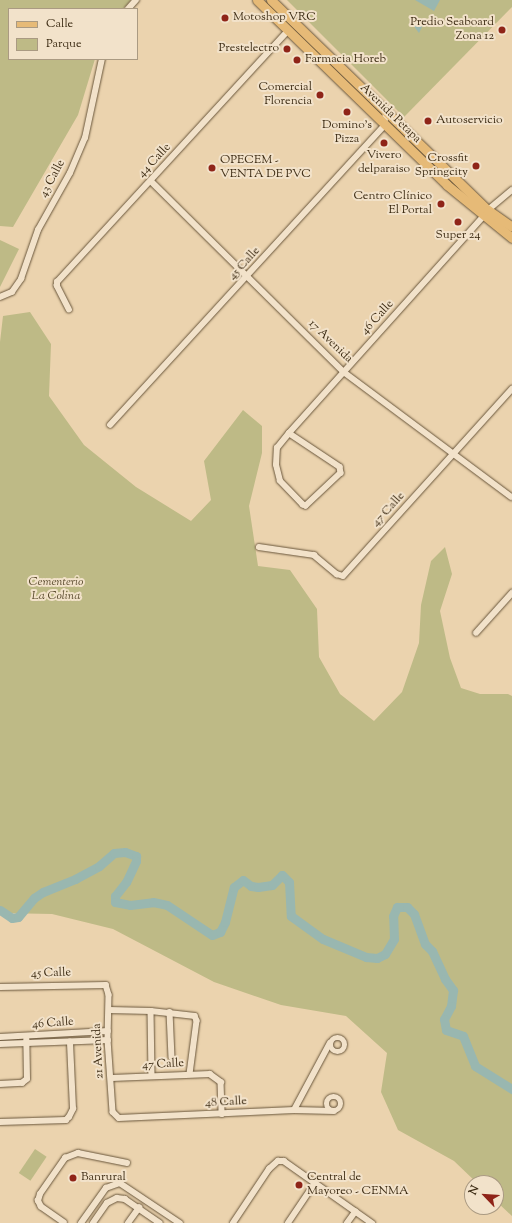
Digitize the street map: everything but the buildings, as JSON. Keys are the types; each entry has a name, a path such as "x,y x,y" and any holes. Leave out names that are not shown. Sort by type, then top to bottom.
{"main road":[{"name":"Avenida Petapa","path":"257,0 384,126 475,209 486,213 512,227"},
{"name":"Avenida Petapa","path":"271,0 512,238"},
{"path":"290,33 300,28"}],"street":[{"path":"129,8 136,0"},
{"name":"44 Calle","path":"69,310 57,286 57,282 290,33"},
{"name":"43 Calle","path":"0,297 12,292 21,279 38,230 70,173 85,138 102,60"},
{"path":"384,126 386,112"},
{"name":"45 Calle","path":"110,426 248,277 384,126"},
{"name":"17 Avenida","path":"151,181 344,372 455,453 512,497"},
{"name":"46 Calle","path":"289,433 340,467 341,473 306,506 303,505 280,481 276,465 277,448 289,433 486,213 512,190"},
{"name":"47 Calle","path":"258,548 308,553 318,557 336,574 344,576 512,389"},
{"path":"476,633 512,593"},
{"name":"45 Calle","path":"0,987 102,983"},
{"name":"21 Avenida","path":"102,983 108,988 110,995 108,1040 112,1078 113,1112 119,1118"},
{"path":"109,1010 170,1012 195,1016 197,1021 190,1074"},
{"path":"151,1011 152,1076"},
{"path":"170,1012 172,1057"},
{"name":"46 Calle","path":"0,1044 108,1031"},
{"name":"46 Calle","path":"0,1037 70,1042 108,1040"},
{"path":"0,1084 22,1082 27,1079 26,1040"},
{"path":"0,1122 66,1120 69,1117 73,1109 70,1042"},
{"path":"294,1110 330,1043"},
{"name":"47 Calle","path":"112,1078 210,1074 221,1082 222,1114"},
{"name":"48 Calle","path":"119,1118 294,1110 334,1111"},
{"path":"64,1223 41,1207 38,1201 40,1194 65,1158 78,1153 127,1163"},
{"path":"233,1223 269,1169 278,1161 284,1161 372,1223"},
{"path":"288,1223 315,1183"},
{"path":"81,1223 102,1193 115,1184 124,1184 176,1222"},
{"path":"93,1223 107,1203 114,1198 125,1199 160,1223"},
{"path":"128,1223 139,1208"},
{"path":"347,1223 355,1212"}],"green space":[{"path":"0,0 131,0 124,8 8,8 8,60 95,60 78,115 13,227 0,226"},
{"path":"287,0 512,0 512,7 404,117"},
{"path":"0,240 19,249 0,287"},
{"name":"Cementerio La Colina","path":"30,312 51,344 49,396 84,445 136,487 191,521 211,500 204,461 243,410 262,426 262,453 249,506 258,566 290,570 317,609 319,657 340,694 374,721 402,692 419,643 421,605 431,561 445,547 452,574 440,611 450,658 461,688 480,694 508,694 512,696 512,1216 504,1208 504,1175 469,1175 454,1161 398,1130 381,1092 387,1053 346,1016 281,1005 214,982 113,929 52,914 0,913 0,342 3,316"},
{"path":"35,1149 47,1157 30,1181 19,1173"}],"water":[{"path":"415,0 440,0 434,11"},
{"path":"416,20 423,25 419,33 413,25"}],"waterway":[{"path":"0,910 12,918 18,917 34,898 43,892 75,879 99,866 114,853 125,852 136,856 136,861 126,882 115,896 115,902 130,905 153,902 167,905 212,935 220,932 225,922 234,887 243,880 251,886 258,887 272,885 282,875 289,882 291,916 323,939 366,957 377,958 385,954 394,939 393,916 397,907 407,907 414,914 425,944 432,951 445,979 453,990 451,1006 444,1019 446,1030 463,1036 475,1066 512,1089"}],"place":[{"name":"Motoshop VRC","path":"225,18"},
{"name":"Predio Seaboard Zona 12","path":"502,30"},
{"name":"Prestelectro","path":"287,49"},
{"name":"Farmacia Horeb","path":"297,60"},
{"name":"Comercial Florencia","path":"320,95"},
{"name":"Domino's Pizza","path":"347,112"},
{"name":"Autoservicio","path":"428,121"},
{"name":"Vivero delparaiso","path":"384,143"},
{"name":"Crossfit Springcity","path":"476,166"},
{"name":"OPECEM - VENTA DE PVC","path":"212,168"},
{"name":"Centro Clínico El Portal","path":"441,204"},
{"name":"Super 24","path":"458,222"},
{"name":"Banrural","path":"73,1178"},
{"name":"Central de Mayoreo - CENMA","path":"299,1185"}]}
